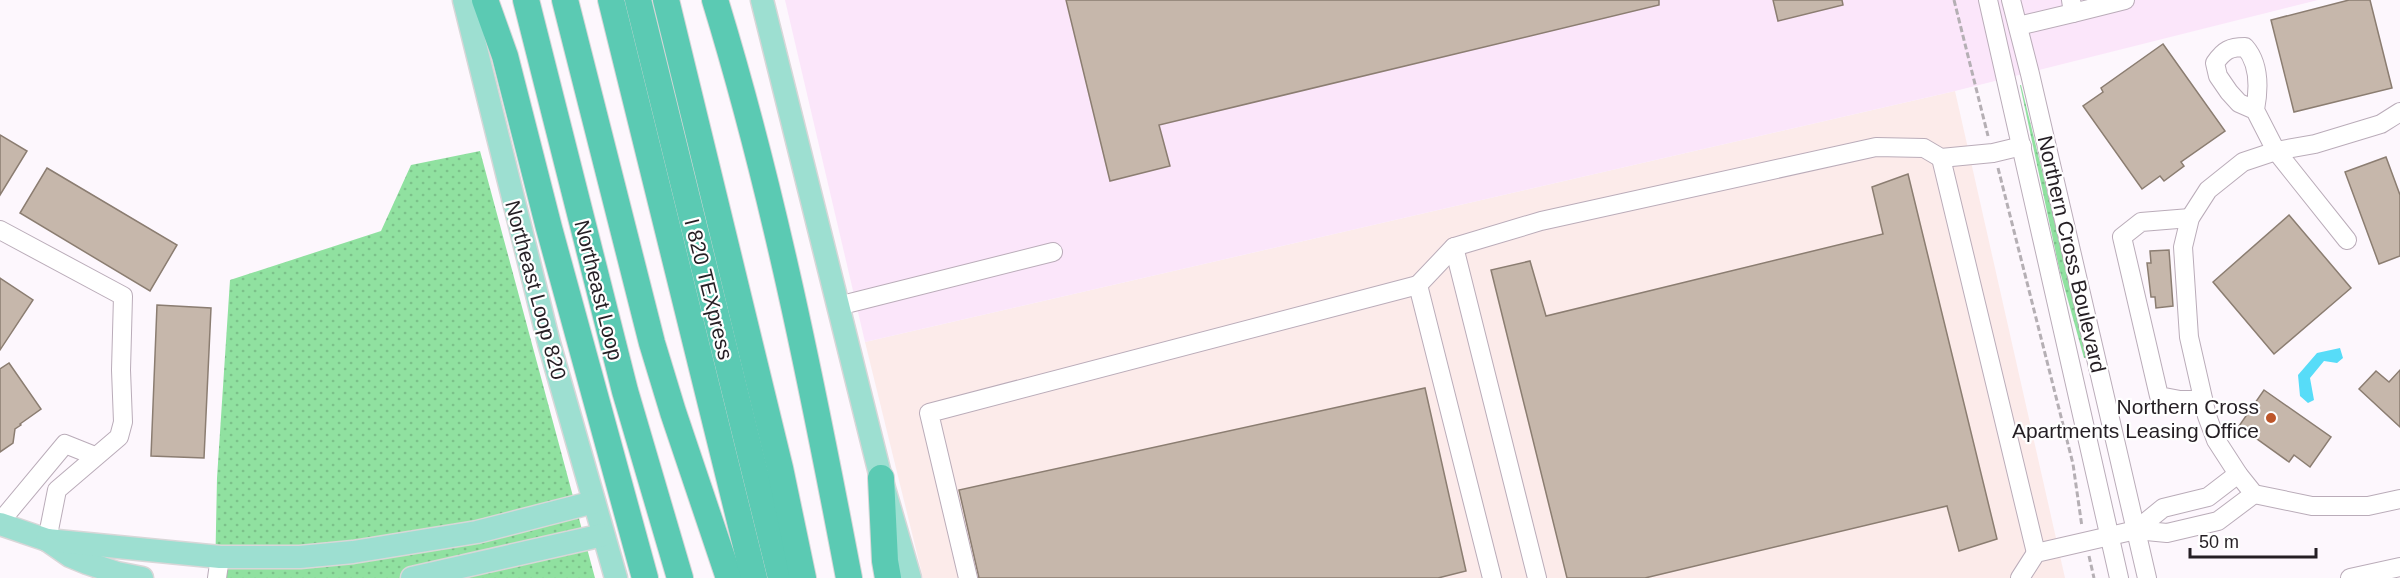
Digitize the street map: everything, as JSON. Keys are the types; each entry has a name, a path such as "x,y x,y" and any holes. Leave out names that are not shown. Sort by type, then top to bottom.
{"highway":[{"path":"485,0 505,56 549,228 645,578"},
{"name":"Northeast Loop","path":"526,0 625,391 680,578"},
{"path":"566,0 652,343 729,578"},
{"name":"I 820 TEXpress","path":"611,0 754,578"},
{"name":"I 820 TEXpress","path":"638,0 781,578"},
{"path":"666,0 775,445 803,578"},
{"path":"715,0 773,217 826,460 849,578"},
{"path":"881,478 885,561 888,578"}],"main road":[{"name":"Northeast Loop 820","path":"464,0 549,344 616,578"},
{"path":"762,0 881,478 910,578"},
{"path":"0,523 47,540 127,547 218,568 353,552 477,532 594,502"},
{"path":"412,578 603,535"},
{"path":"438,538 446,570"},
{"path":"47,540 70,556 87,563 142,578"}],"street":[{"name":"Northern Cross Boulevard","path":"1988,0 2119,578"},
{"name":"Northern Cross Boulevard","path":"2011,0 2147,578"},
{"path":"2018,26 2072,6 2125,0"},
{"path":"2255,110 2276,150 2347,240"},
{"path":"2400,112 2380,124 2316,144 2276,150 2243,162 2208,190 2190,218 2183,247 2189,337 2203,400 2216,440 2254,494 2312,506 2368,506 2400,499"},
{"path":"968,578 928,413 1418,285 1454,247 1541,221 1876,147 1924,148 1941,158 1993,153 2022,146"},
{"path":"1941,158 2036,553"},
{"path":"2190,218 2141,222 2122,237 2159,396 2180,400 2203,400"},
{"path":"0,230 123,296 121,370 123,422 119,437 57,490 47,540"},
{"path":"1454,247 1537,578"},
{"path":"838,306 1053,252"},
{"path":"1418,285 1492,578"},
{"path":"0,523 65,444 95,456"},
{"path":"2136,530 2163,508 2208,497 2238,474"},
{"path":"37,476 57,490"},
{"path":"2020,578 2036,553 2136,530 2167,533 2218,520 2254,494"},
{"path":"2350,578 2400,567"}],"path":[{"path":"1954,0 1983,119 2008,201 2073,464 2085,542 2094,578"}],"shaded area":[{"path":"785,0 2318,0 1955,91 865,342"},
{"path":"1955,91 2065,578 923,578 865,342"}],"green space":[{"path":"2020,85 2088,357 2084,358 2059,268"},
{"path":"480,151 595,578 215,578 217,478 230,280 381,231 411,165"}],"water":[{"path":"2340,348 2343,358 2337,363 2324,361 2310,378 2314,400 2308,403 2300,396 2298,375 2317,353"}],"building":[{"path":"1066,0 1659,0 1659,5 1159,125 1170,166 1110,181"},
{"path":"1773,0 1842,0 1843,5 1778,21"},
{"path":"2349,0 2370,0 2392,88 2294,112 2271,20"},
{"path":"2163,44 2225,131 2181,162 2184,166 2164,181 2160,176 2142,189 2083,106 2103,92 2101,88"},
{"path":"0,135 27,151 0,195"},
{"path":"2386,157 2400,195 2400,256 2379,264 2345,172"},
{"path":"47,168 177,245 150,291 20,213"},
{"path":"1908,174 1997,539 1959,551 1947,506 1645,578 1567,578 1491,270 1530,261 1546,316 1883,234 1872,187"},
{"path":"2289,215 2351,288 2274,354 2213,282"},
{"path":"2169,250 2173,306 2156,308 2155,297 2151,297 2147,263 2151,263 2150,251"},
{"path":"0,278 33,300 0,350"},
{"path":"157,305 211,308 204,458 151,456"},
{"path":"9,363 41,409 15,429 13,443 0,452 0,369"},
{"path":"2400,370 2400,427 2359,389 2376,371 2389,382"},
{"path":"1425,388 1466,571 1438,578 979,578 959,490"},
{"path":"2264,390 2331,437 2310,467 2294,455 2289,462 2239,426"}],"place":[{"name":"Northern Cross Apartments Leasing Office","path":"2271,418"}]}
